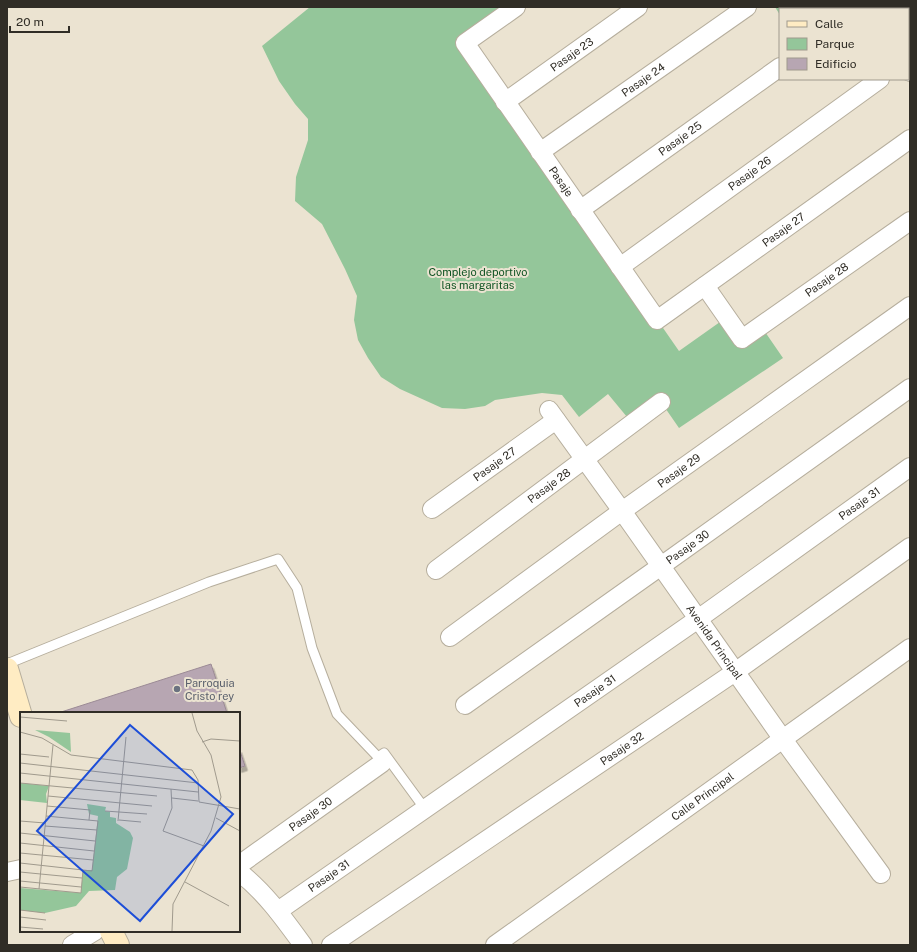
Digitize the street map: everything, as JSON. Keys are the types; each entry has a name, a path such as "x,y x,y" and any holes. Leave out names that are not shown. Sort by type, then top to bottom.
{"street":[{"name":"Pasaje","path":"516,7 465,43 657,320"},
{"name":"Pasaje 23","path":"505,102 638,7"},
{"name":"Pasaje 24","path":"540,152 746,7"},
{"name":"Pasaje 25","path":"580,210 779,68"},
{"name":"Pasaje 26","path":"620,267 879,80"},
{"name":"Pasaje 27","path":"657,320 910,139"},
{"name":"Pasaje 28","path":"705,286 742,339 910,221"},
{"name":"Pasaje 29","path":"450,637 622,511 910,306"},
{"name":"Pasaje 30","path":"465,705 910,388"},
{"name":"Pasaje 28","path":"436,570 660,402"},
{"name":"Pasaje 27","path":"432,509 553,415"},
{"name":"Avenida Principal","path":"553,415 782,738 881,874"},
{"name":"Pasaje 31","path":"278,911 698,618 910,467"},
{"name":"Pasaje 32","path":"331,945 735,672 910,547"},
{"name":"Calle Principal","path":"495,945 782,738 910,648"},
{"path":"7,670 20,713"},
{"name":"Pasaje 30","path":"240,864 382,763"},
{"path":"7,872 20,869"},
{"path":"240,873 253,882 304,945"},
{"path":"72,945 93,932"},
{"path":"112,932 118,945"}],"lane":[{"path":"7,664 209,582 278,559 297,588 312,648 337,714 378,757 384,753 425,809"}],"green space":[{"name":"Complejo deportivo las margaritas","path":"310,7 515,7 465,43 679,351 727,317 742,339 761,326 783,358 679,428 661,402 632,423 608,394 579,417 562,395 542,393 495,400 485,406 465,409 442,408 400,389 381,377 358,340 354,320 357,296 345,269 322,224 295,201 296,177 308,140 308,119 295,104 279,81 262,46"},
{"path":"775,7 852,8 779,8 779,13"}],"building":[{"name":"Parroquia Cristo rey","path":"211,664 227,712 61,712"},
{"path":"240,751 245,766 240,768"}],"place":[{"name":"Parroquia Cristo rey","path":"177,689"}]}
